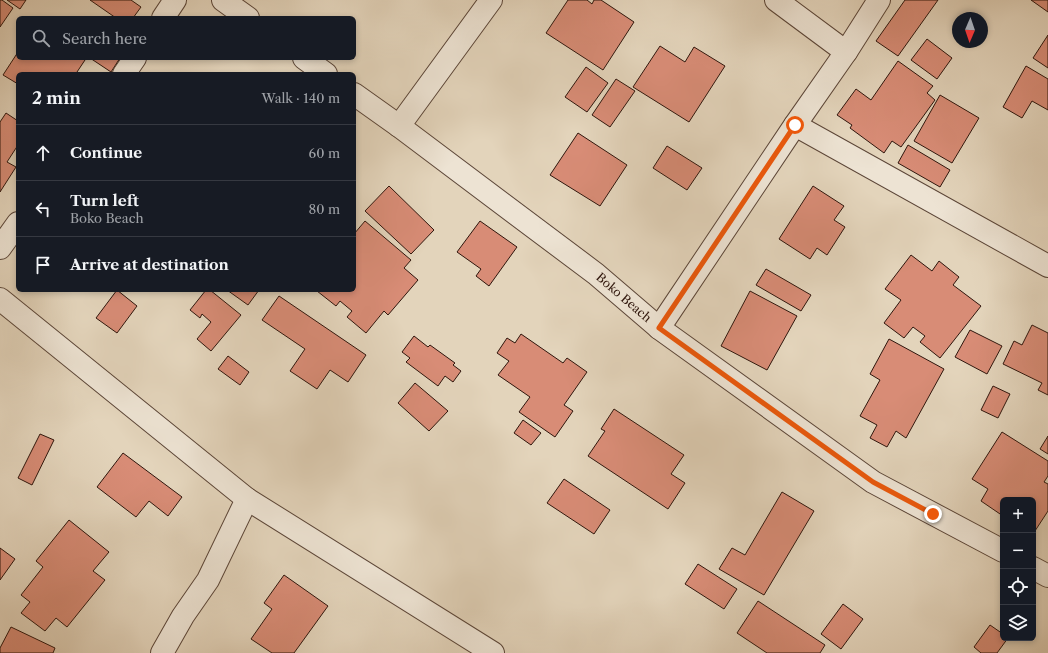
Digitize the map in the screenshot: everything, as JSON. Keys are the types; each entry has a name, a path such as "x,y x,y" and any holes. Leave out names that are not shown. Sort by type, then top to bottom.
{"street":[{"path":"164,16 175,0"},
{"path":"223,0 245,16"},
{"path":"399,126 491,0"},
{"path":"776,0 846,52"},
{"path":"659,328 795,125 846,52 879,0"},
{"path":"125,72 134,60"},
{"path":"307,60 323,72"},
{"name":"Boko Beach","path":"356,95 596,274 659,328 873,482 1000,550"},
{"path":"795,125 1048,266"},
{"path":"0,248 16,226"},
{"path":"0,299 247,499 493,653"},
{"path":"162,653 183,616 208,580 247,499"},
{"path":"1035,569 1048,576"}],"building":[{"path":"0,0 13,8 0,27"},
{"path":"7,0 26,0 20,9"},
{"path":"90,0 131,0 141,7 134,16 113,16"},
{"path":"568,0 587,0 592,4 594,0 601,0 634,22 603,70 546,33"},
{"path":"905,0 938,0 898,56 876,41"},
{"path":"1031,0 1048,0 1048,12"},
{"path":"1048,35 1048,68 1033,58"},
{"path":"927,39 952,58 937,79 911,60"},
{"path":"660,46 685,62 694,47 725,66 689,122 633,87"},
{"path":"16,55 16,60 85,60 77,72 16,72 16,83 3,75"},
{"path":"93,60 119,60 111,72"},
{"path":"898,61 933,86 927,93 935,100 901,147 892,141 884,153 850,128 852,125 837,115 856,89 871,100"},
{"path":"1026,66 1048,79 1048,110 1032,101 1022,118 1003,107"},
{"path":"586,67 608,83 587,112 565,97"},
{"path":"616,79 635,91 610,127 592,115"},
{"path":"940,95 979,118 952,163 914,141"},
{"path":"6,113 16,120 16,148 7,162 16,167 0,192 0,122"},
{"path":"578,133 627,165 600,206 550,175"},
{"path":"908,145 950,170 940,187 898,163"},
{"path":"667,146 702,168 687,190 653,168"},
{"path":"389,186 434,230 411,254 365,211"},
{"path":"813,186 844,206 834,220 845,227 827,255 817,248 810,259 779,239"},
{"path":"365,221 411,260 404,268 418,280 388,315 384,311 366,333 347,317 352,311 340,301 336,306 318,292 356,292 356,232"},
{"path":"480,221 517,247 489,286 476,276 481,269 457,252"},
{"path":"911,255 932,271 939,261 959,277 953,285 981,306 940,358 920,342 925,336 913,327 904,338 884,323 901,300 885,289"},
{"path":"766,269 811,295 801,311 756,285"},
{"path":"750,291 797,316 767,370 721,346"},
{"path":"116,292 120,292 137,306 117,333 96,318"},
{"path":"204,292 212,292 241,315 211,351 197,339 211,322 202,314 200,318 190,310"},
{"path":"230,292 258,292 248,305"},
{"path":"279,296 366,355 348,382 330,370 317,389 290,371 305,349 262,320"},
{"path":"1032,325 1048,333 1048,395 1038,390 1042,383 1003,364 1014,341 1022,345"},
{"path":"970,330 1002,346 987,374 955,357"},
{"path":"521,334 563,363 567,358 587,372 564,405 573,411 555,437 519,412 530,397 498,375 509,361 497,353 507,338 515,343"},
{"path":"414,336 428,347 430,345 455,363 453,365 461,371 453,382 445,376 438,386 406,362 410,358 402,352"},
{"path":"889,339 944,369 906,438 896,431 887,447 870,438 877,425 860,416 880,380 870,374"},
{"path":"228,356 249,372 240,385 218,369"},
{"path":"415,383 448,411 429,431 398,403"},
{"path":"993,386 1010,394 998,418 981,410"},
{"path":"614,409 684,455 671,474 685,483 668,509 588,456 605,431 601,429"},
{"path":"523,420 541,433 531,445 514,433"},
{"path":"1002,432 1048,461 1048,476 1044,482 1048,484 1048,511 1036,529 1036,497 1000,497 1000,514 981,501 988,489 972,479"},
{"path":"40,434 54,440 32,485 18,478"},
{"path":"1048,436 1048,454 1040,449"},
{"path":"123,453 182,497 168,516 149,501 136,517 97,487"},
{"path":"564,479 610,510 594,534 547,503"},
{"path":"782,492 814,511 764,595 719,569 732,548 745,555"},
{"path":"69,520 109,552 93,571 105,580 67,627 56,618 45,631 21,613 30,602 21,595 43,567 36,561"},
{"path":"0,548 15,559 0,580"},
{"path":"698,564 737,589 724,609 685,584"},
{"path":"284,575 328,606 294,653 272,653 251,639 272,609 264,603"},
{"path":"758,601 825,645 820,653 767,653 737,633"},
{"path":"843,604 863,619 841,649 821,634"},
{"path":"990,625 1000,632 1000,641 1006,641 997,653 981,653 974,647"},
{"path":"11,627 55,648 53,653 0,653 0,648"}],"route":[{"path":"795,125 659,328 873,482 933,514"}]}
